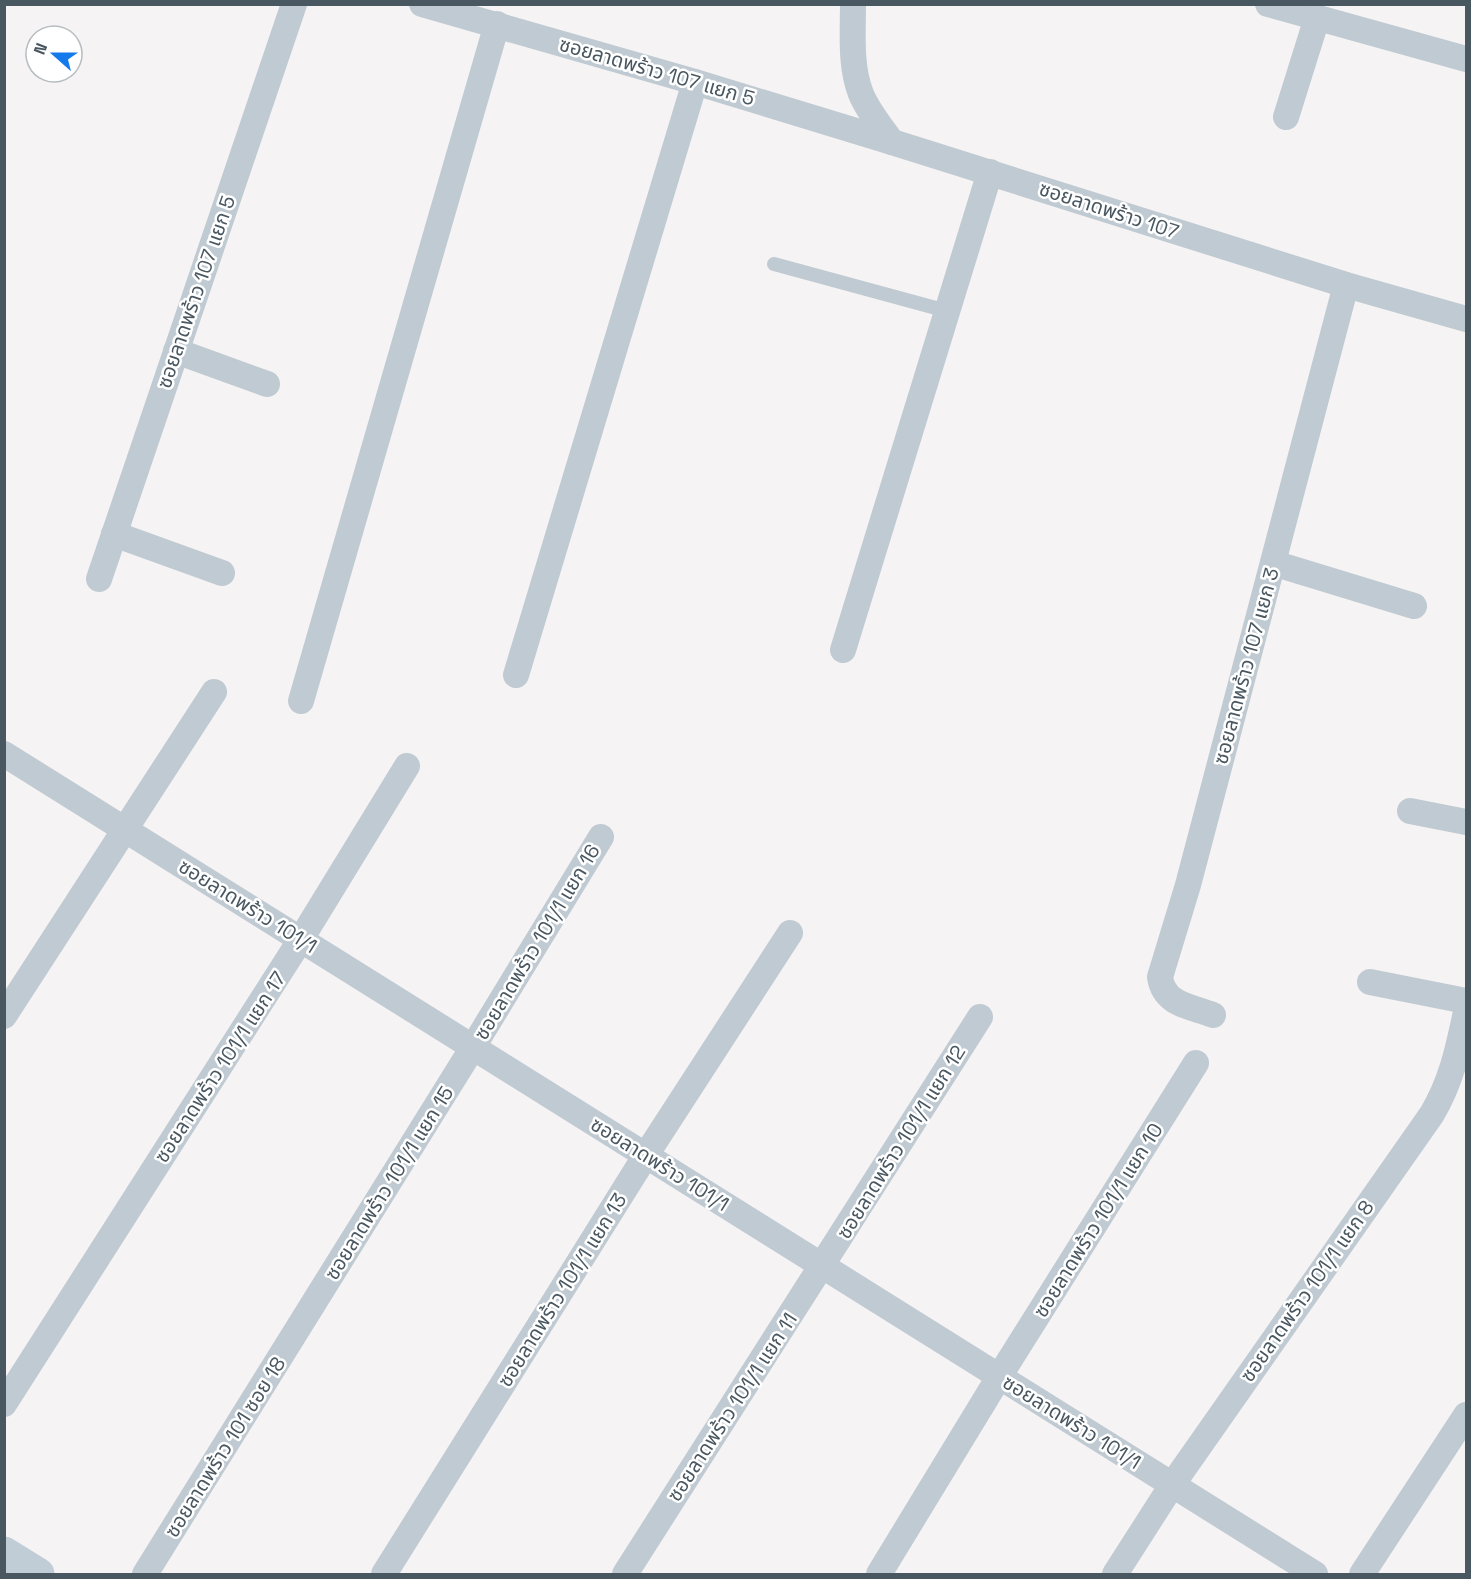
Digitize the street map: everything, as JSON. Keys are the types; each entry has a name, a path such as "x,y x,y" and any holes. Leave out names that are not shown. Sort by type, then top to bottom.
{"street":[{"name":"ซอยลาดพร้าว 107 แยก 5","path":"99,579 294,4"},
{"name":"ซอยลาดพร้าว 107 แยก 5","path":"422,4 695,82 892,142"},
{"path":"853,4 853,59 861,93 892,142"},
{"path":"1268,4 1467,59"},
{"path":"1286,117 1317,18"},
{"path":"301,700 497,24"},
{"path":"516,675 695,82"},
{"name":"ซอยลาดพร้าว 107","path":"892,142 1346,285 1467,319"},
{"path":"843,650 990,172"},
{"name":"ซอยลาดพร้าว 107 แยก 3","path":"1213,1015 1170,999 1162,990 1160,977 1188,885 1346,285"},
{"path":"176,351 267,384"},
{"path":"114,534 222,573"},
{"path":"1273,563 1414,606"},
{"path":"4,1016 214,692"},
{"name":"ซอยลาดพร้าว 101/1","path":"4,754 1315,1575"},
{"name":"ซอยลาดพร้าว 101/1 แยก 17","path":"4,1404 301,939 407,766"},
{"path":"1410,811 1467,822"},
{"name":"ซอยลาดพร้าว 101/1 แยก 16","path":"473,1047 601,837"},
{"name":"ซอยลาดพร้าว 101/1 แยก 13","path":"384,1575 646,1155 790,933"},
{"path":"1370,982 1467,1000"},
{"name":"ซอยลาดพร้าว 101/1 แยก 8","path":"1115,1575 1172,1485 1442,1097 1454,1068 1467,1012"},
{"name":"ซอยลาดพร้าว 101/1 แยก 12","path":"822,1266 980,1017"},
{"name":"ซอยลาดพร้าว 101/1 แยก 15","path":"304,1319 473,1047"},
{"name":"ซอยลาดพร้าว 101/1 แยก 10","path":"879,1575 999,1377 1196,1063"},
{"name":"ซอยลาดพร้าว 101/1 แยก 11","path":"625,1575 822,1266"},
{"name":"ซอยลาดพร้าว 101 ซอย 18","path":"145,1575 304,1319"},
{"path":"1362,1575 1467,1415"},
{"path":"4,1553 38,1575"}],"lane":[{"path":"774,264 947,310"}]}
